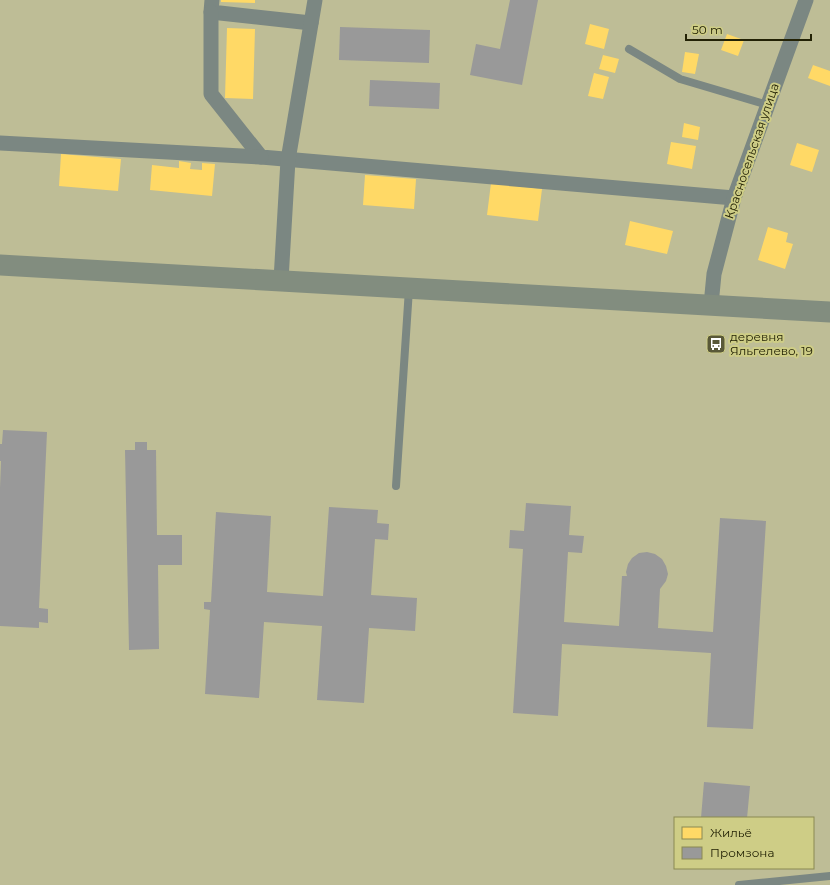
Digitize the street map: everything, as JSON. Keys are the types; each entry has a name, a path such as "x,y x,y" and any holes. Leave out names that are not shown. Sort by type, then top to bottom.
{"main road":[{"path":"0,265 830,312"}],"street":[{"path":"281,280 288,160 315,0"},
{"name":"Красносельская улица","path":"711,305 714,274 734,198 806,0"},
{"path":"261,157 211,94 211,6 312,23"},
{"path":"0,143 261,157 734,198"}],"lane":[{"path":"629,49 680,79 768,105"},
{"path":"396,486 409,288"},
{"path":"739,885 830,876"}],"building: Жильё":[{"path":"221,0 255,0 255,3 221,2"},
{"path":"590,24 609,29 604,49 585,44"},
{"path":"227,28 255,29 253,99 225,98"},
{"path":"727,34 744,40 738,56 721,50"},
{"path":"685,52 699,54 695,74 682,72"},
{"path":"603,55 619,59 615,73 599,69"},
{"path":"813,65 830,71 830,86 808,78"},
{"path":"594,73 609,77 603,99 588,96"},
{"path":"684,123 700,127 698,140 682,137"},
{"path":"671,142 696,146 692,169 667,164"},
{"path":"797,143 819,150 812,172 790,165"},
{"path":"61,154 121,159 118,191 59,186"},
{"path":"179,161 191,163 190,169 202,170 202,163 215,164 212,196 150,190 152,165 179,168"},
{"path":"365,175 416,179 414,209 363,205"},
{"path":"491,183 542,189 538,221 487,215"},
{"path":"630,221 673,231 667,254 625,245"},
{"path":"768,227 788,233 786,242 793,244 785,269 758,260"}],"building: Промзона":[{"path":"510,0 538,0 522,85 470,75 476,44 500,49"},
{"path":"340,27 430,30 429,63 339,60"},
{"path":"370,80 440,83 439,109 369,106"},
{"path":"3,430 47,432 39,608 48,609 48,623 39,622 39,628 0,626 0,444 2,444"},
{"path":"135,442 147,442 147,450 156,450 157,535 182,535 182,565 158,565 159,649 129,650 125,450 135,450"},
{"path":"526,503 571,506 569,535 584,536 582,553 568,552 564,622 619,626 622,576 627,576 626,572 628,564 632,558 639,553 647,552 655,554 662,559 668,574 666,581 660,589 658,628 713,632 720,518 766,521 753,729 707,727 711,653 562,644 558,716 513,713 523,549 509,548 510,530 524,531"},
{"path":"329,507 378,510 377,523 389,524 388,540 375,539 371,595 417,598 415,631 369,628 364,703 317,700 322,626 264,622 259,698 205,694 210,610 204,609 204,602 211,602 216,512 271,516 267,592 323,596"},
{"path":"704,782 750,786 747,817 701,817"}],"place":[{"name":"деревня Яльгелево, 19","path":"716,344"}]}
